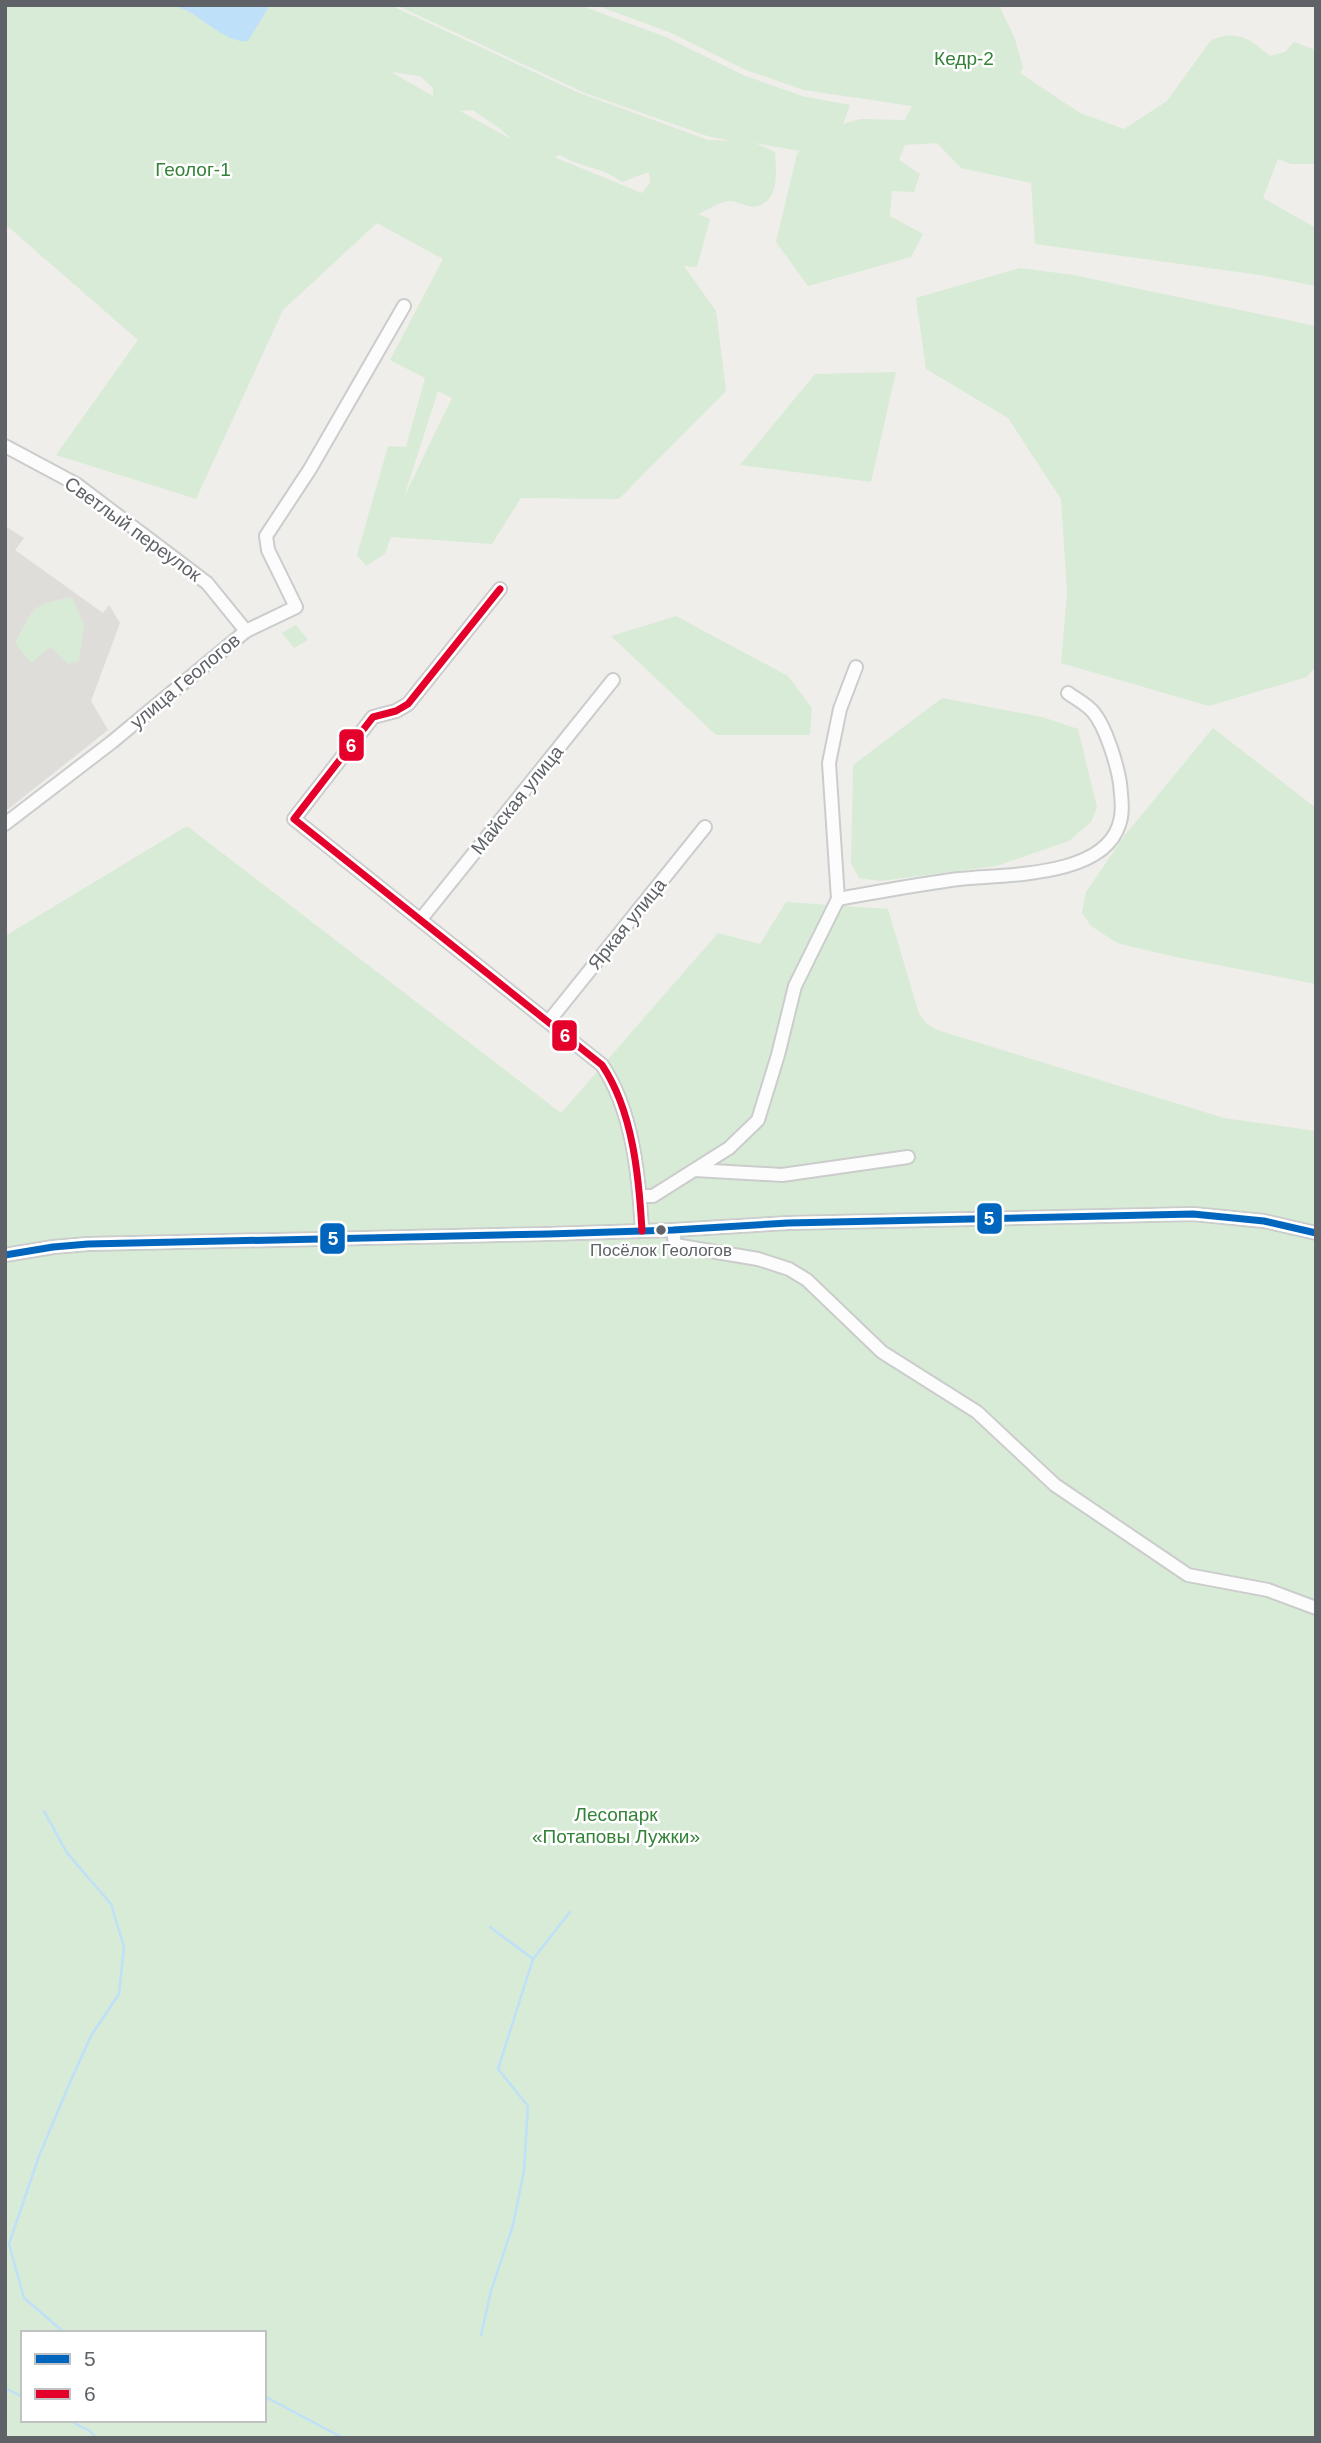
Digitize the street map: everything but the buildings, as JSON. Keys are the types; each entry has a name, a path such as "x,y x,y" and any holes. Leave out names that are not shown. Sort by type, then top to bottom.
{"street":[{"name":"улица Геологов","path":"5,824 112,742 246,631 296,607 268,550 266,536 310,470 404,306"},
{"name":"Светлый переулок","path":"5,446 76,484 196,574 207,583 246,631"},
{"path":"500,589 408,704 396,711 373,717 294,819 602,1065 615,1084 639,1173 642,1231"},
{"path":"640,1196 653,1196 695,1170 729,1148 758,1120 795,986 838,899 829,763 840,709 856,667"},
{"name":"Майская улица","path":"421,919 613,680"},
{"path":"838,899 957,879 1057,869 1082,862 1104,846 1118,828 1122,808 1119,778 1109,744 1094,712 1069,693"},
{"name":"Яркая улица","path":"549,1021 705,827"},
{"path":"695,1170 782,1175 908,1157"},
{"path":"5,1255 88,1244 642,1231 788,1223 1193,1213 1264,1221 1316,1233"},
{"path":"673,1230 675,1245 773,1262 807,1280 882,1352 977,1412 1055,1485 1188,1575 1268,1590 1316,1608"}],"shaded area":[{"path":"5,526 24,538 15,550 103,613 109,605 120,623 91,701 108,730 7,810 5,807"}],"green space":[{"path":"5,5 390,5 577,92 708,140 732,141 707,136 585,93 396,5 579,5 666,37 743,75 802,96 850,105 843,124 860,119 905,120 912,106 804,90 746,70 669,32 595,5 999,5 1015,39 1023,68 1020,73 1080,113 1124,129 1167,101 1211,40 1236,36 1256,45 1270,56 1285,52 1294,42 1316,50 1316,164 1291,164 1278,159 1263,198 1316,228 1316,286 1260,275 1035,244 1031,183 961,168 937,143 905,145 899,160 920,174 914,192 892,191 890,216 923,234 911,257 808,286 776,242 797,154 800,151 755,143 775,152 775,183 770,197 765,203 754,207 726,201 698,214 710,219 697,267 684,266 716,311 726,391 619,499 521,498 492,544 391,537 385,554 366,566 357,555 388,446 406,447 425,378 390,360 443,259 377,223 283,310 196,499 56,455 138,340 5,224","holes":["391,72 420,76 433,88 433,96","473,110 511,139 460,111","560,155 622,182 649,172 650,183 642,193 554,157","438,391 452,398 404,497"]},
{"path":"1020,268 1073,275 1316,326 1316,666 1307,677 1209,706 1061,663 1067,592 1061,499 1008,418 926,369 916,298"},
{"path":"896,372 871,482 740,465 815,374"},
{"path":"72,597 84,624 79,661 68,664 50,647 31,663 15,643 31,615 48,602"},
{"path":"676,616 788,676 812,708 810,735 716,735 611,636"},
{"path":"296,625 308,640 294,648 282,633"},
{"path":"942,698 1042,717 1078,729 1097,807 1091,822 1069,841 996,866 880,881 859,878 851,863 853,765"},
{"path":"1213,728 1316,808 1316,984 1117,943 1091,926 1082,913 1086,892 1125,835"},
{"name":"Лесопарк «Потаповы Лужки»","path":"187,826 561,1113 718,933 760,944 786,902 888,909 919,1014 927,1024 937,1030 1224,1118 1316,1131 1316,2438 5,2438 5,936"}],"water":[{"path":"172,5 270,5 248,41 242,41 227,36 191,13"}],"waterway":[{"path":"44,1811 67,1853 111,1904 124,1947 119,1994 91,2036 71,2080 39,2156 9,2244 24,2298 63,2331"},
{"path":"533,1959 570,1912"},
{"path":"481,2335 491,2291 513,2225 524,2171 528,2106 498,2069 533,1959 490,1927"},
{"path":"5,2388 21,2396"},
{"path":"266,2397 343,2438"},
{"path":"72,2422 90,2431 96,2438"}],"transit line":[{"name":"6","path":"500,589 408,704 396,711 373,717 294,819 602,1065 621,1103 627,1124 636,1167 642,1231"},
{"name":"5","path":"5,1255 88,1244 548,1234 788,1223 1193,1214 1264,1221 1316,1233"}],"place":[{"name":"Посёлок Геологов","path":"661,1230"}],"park label":[{"name":"Кедр-2","path":"964,58"},
{"name":"Геолог-1","path":"193,169"}]}
